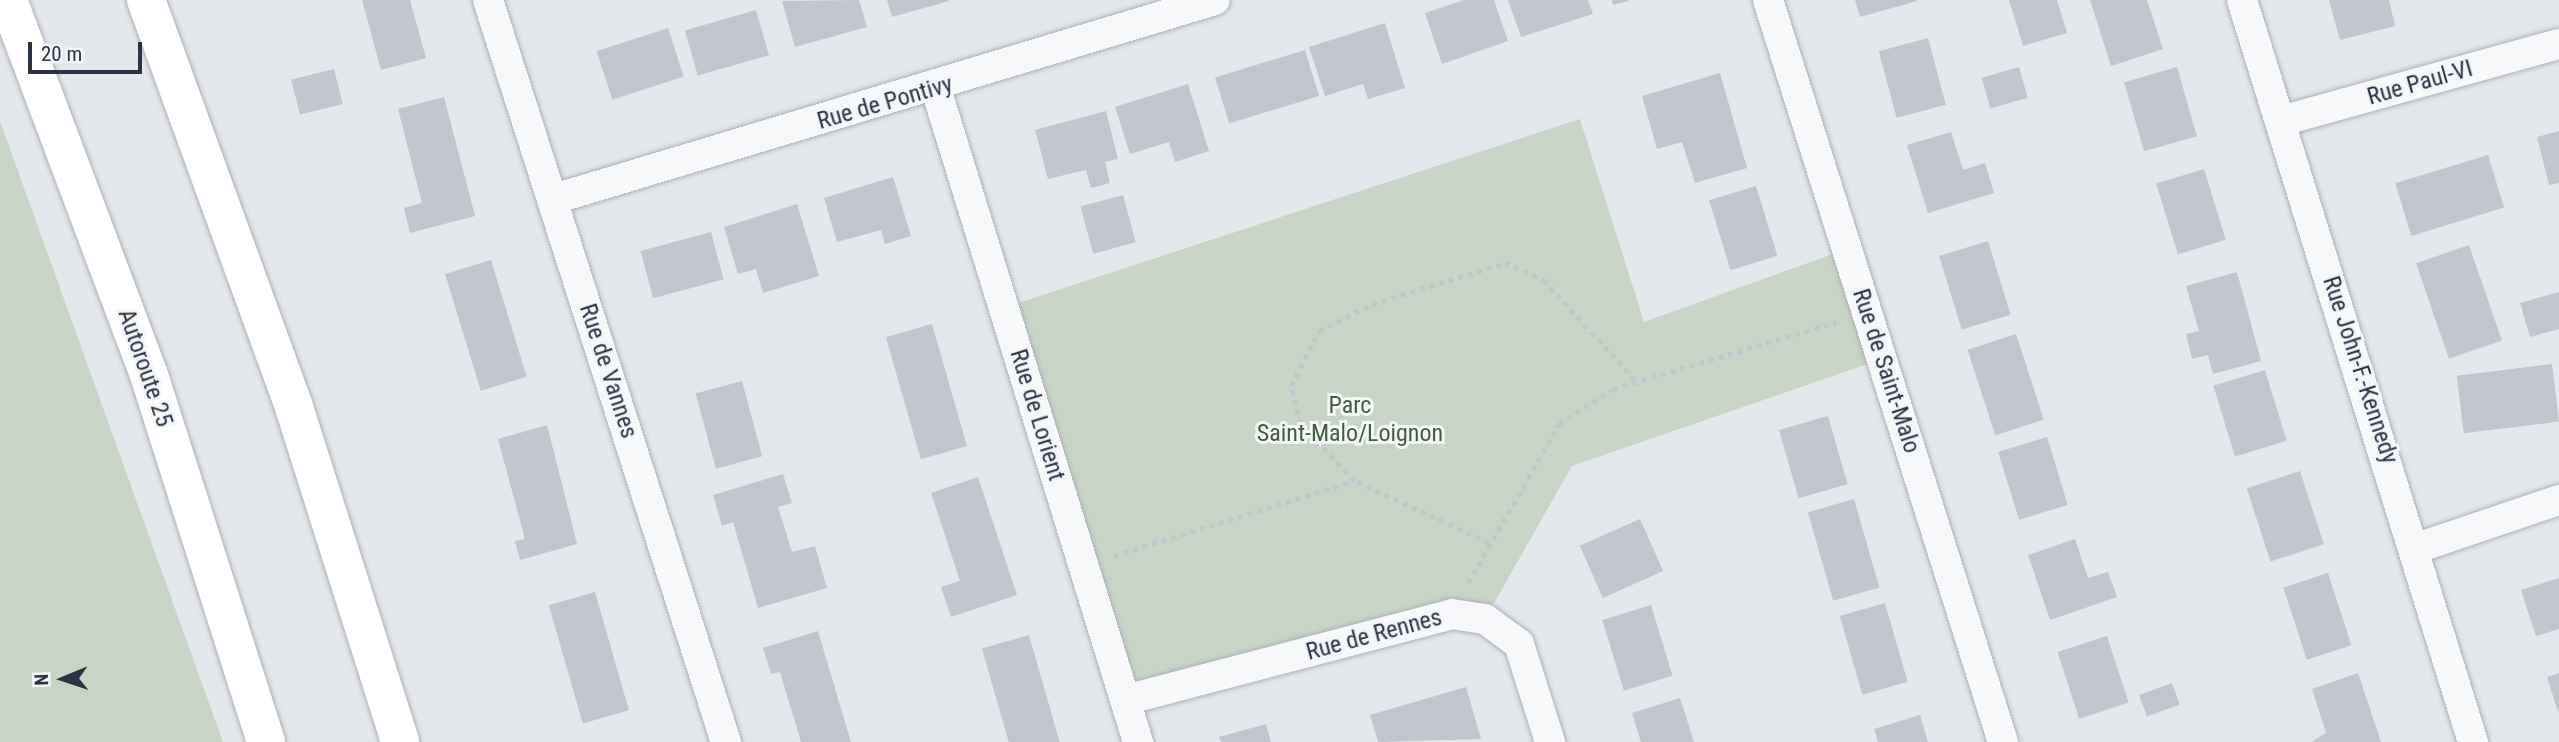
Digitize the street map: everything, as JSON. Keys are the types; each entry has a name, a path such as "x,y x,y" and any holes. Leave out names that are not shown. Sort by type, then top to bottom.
{"highway":[{"name":"Autoroute 25","path":"8,0 148,372 266,742"},
{"path":"146,0 294,407 400,742"}],"street":[{"name":"Rue de Vannes","path":"488,0 726,742"},
{"name":"Rue de Pontivy","path":"554,200 936,89 1215,0"},
{"name":"Rue de Saint-Malo","path":"1768,0 2003,742"},
{"name":"Rue John-F.-Kennedy","path":"2242,0 2417,548 2473,742"},
{"name":"Rue Paul-VI","path":"2281,121 2559,44"},
{"name":"Rue de Lorient","path":"936,89 1138,742"},
{"path":"2417,548 2559,500"},
{"name":"Rue de Rennes","path":"1125,700 1452,614 1485,619 1518,645 1550,742"}],"path":[{"path":"1489,543 1354,481 1300,424 1291,386 1319,331 1372,304 1505,264 1544,279 1637,382"},
{"path":"1452,614 1489,543 1559,424 1613,389 1867,313"},
{"path":"1083,565 1354,481"}],"green space":[{"name":"Parc Saint-Malo/Loignon","path":"1580,119 1644,322 1847,249 1882,359 1572,466 1485,619 1125,700 1003,308"},
{"path":"0,121 223,742 0,742"}],"building":[{"path":"362,0 410,0 426,58 381,70"},
{"path":"859,0 867,27 795,47 782,1"},
{"path":"887,0 949,0 949,1 892,17"},
{"path":"1464,0 1494,0 1508,41 1442,64 1425,13"},
{"path":"1508,0 1588,0 1593,14 1521,37"},
{"path":"1612,0 1628,0 1629,1 1613,5"},
{"path":"1855,0 1917,0 1917,1 1860,17"},
{"path":"2009,0 2057,0 2067,33 2023,46"},
{"path":"2090,0 2147,0 2163,49 2111,66"},
{"path":"2329,0 2389,0 2395,26 2340,40"},
{"path":"756,10 769,55 698,76 685,30"},
{"path":"1385,23 1405,88 1368,99 1363,84 1325,96 1309,47"},
{"path":"668,28 684,77 612,100 597,51"},
{"path":"1928,38 1946,105 1897,118 1879,51"},
{"path":"1305,50 1319,96 1229,123 1215,77"},
{"path":"2019,67 2028,98 1990,109 1982,78"},
{"path":"2177,67 2197,136 2144,151 2124,82"},
{"path":"334,69 343,104 300,115 291,80"},
{"path":"1720,73 1747,168 1695,183 1682,142 1657,149 1642,96"},
{"path":"1188,84 1209,151 1175,162 1169,142 1130,154 1115,107"},
{"path":"444,97 475,216 410,233 404,208 422,203 398,109"},
{"path":"1106,111 1118,159 1105,162 1110,183 1091,188 1086,170 1048,179 1035,130"},
{"path":"2559,131 2559,183 2549,185 2537,137"},
{"path":"1951,132 1963,170 1985,163 1994,193 1928,213 1907,145"},
{"path":"2488,155 2504,208 2411,236 2395,183"},
{"path":"2204,169 2226,240 2178,254 2156,184"},
{"path":"893,177 911,236 885,244 881,230 837,242 824,198"},
{"path":"1756,186 1777,256 1730,270 1709,200"},
{"path":"1123,195 1136,242 1093,254 1080,206"},
{"path":"797,204 819,276 763,293 756,269 738,274 724,227"},
{"path":"711,232 724,279 653,298 640,251"},
{"path":"1988,241 2011,315 1962,330 1939,256"},
{"path":"2469,245 2502,340 2449,359 2416,263"},
{"path":"491,260 527,377 481,391 445,274"},
{"path":"2237,272 2261,361 2213,374 2208,355 2192,359 2186,334 2199,331 2186,286"},
{"path":"2559,292 2559,329 2530,337 2520,303"},
{"path":"932,324 967,446 921,459 886,337"},
{"path":"2016,334 2044,420 1995,435 1967,350"},
{"path":"2552,364 2559,422 2464,433 2457,376"},
{"path":"2265,370 2287,441 2235,457 2213,386"},
{"path":"742,381 762,456 716,469 696,393"},
{"path":"1828,416 1848,484 1799,498 1779,430"},
{"path":"547,425 577,544 520,560 515,541 525,539 498,439"},
{"path":"2047,437 2068,505 2019,520 1998,452"},
{"path":"2300,471 2324,544 2271,562 2247,488"},
{"path":"783,474 792,503 778,507 792,552 815,546 827,588 758,608 733,522 722,526 713,495"},
{"path":"978,477 1017,595 951,617 941,587 960,581 931,493"},
{"path":"1854,499 1879,587 1833,601 1808,512"},
{"path":"1640,519 1663,571 1603,598 1580,546"},
{"path":"2075,539 2088,578 2108,572 2117,597 2050,620 2028,555"},
{"path":"2328,573 2351,645 2307,660 2283,588"},
{"path":"2559,578 2559,629 2536,636 2521,590"},
{"path":"595,592 629,710 583,723 549,605"},
{"path":"1885,603 1908,682 1862,695 1840,616"},
{"path":"1651,605 1673,676 1624,691 1602,620"},
{"path":"818,631 851,742 801,742 780,672 771,674 763,648"},
{"path":"1029,635 1060,742 1009,742 982,649"},
{"path":"2107,636 2129,703 2079,719 2058,652"},
{"path":"2358,673 2381,742 2311,742 2326,733 2312,689"},
{"path":"2559,673 2559,712 2558,712 2547,677"},
{"path":"2172,683 2180,705 2147,717 2139,695"},
{"path":"1466,687 1481,739 1378,742 1370,715"},
{"path":"1680,698 1694,742 1641,742 1632,713"},
{"path":"1920,715 1928,742 1878,742 1874,729"},
{"path":"1266,724 1271,742 1221,742 1219,737"}]}
